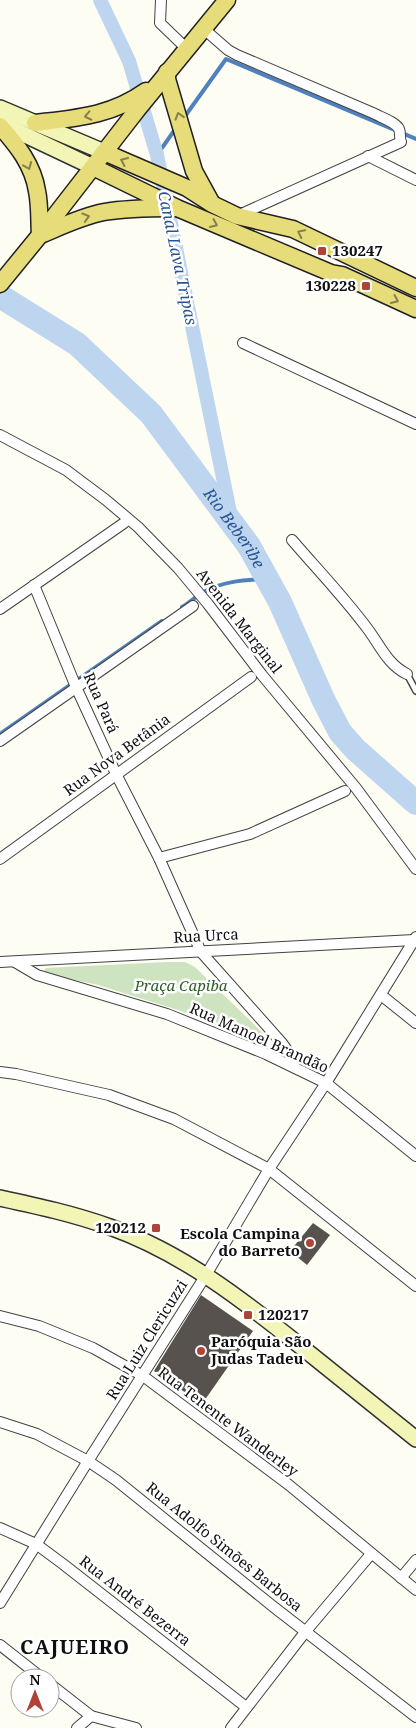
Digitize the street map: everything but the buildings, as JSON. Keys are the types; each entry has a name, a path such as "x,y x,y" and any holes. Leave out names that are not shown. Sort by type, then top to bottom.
{"main road":[{"path":"0,284 93,167 135,105 163,80 227,0"},
{"path":"163,80 198,180 212,204"},
{"path":"35,123 85,118 135,105"},
{"path":"0,125 20,148 28,164 37,190 40,235"},
{"path":"104,152 187,188 212,204 237,216 293,229 416,288"},
{"path":"93,167 149,200 184,211 237,234 274,238 329,262 342,275 416,309"},
{"path":"40,235 79,219 149,200"},
{"path":"345,255 354,265 416,295"}],"street":[{"path":"161,0 160,23 187,49"},
{"path":"204,28 228,50 237,55 373,113 399,128 401,142 237,216"},
{"path":"0,108 104,152"},
{"path":"0,125 93,167"},
{"path":"368,156 416,180"},
{"path":"243,343 416,424"},
{"name":"Avenida Marginal","path":"0,435 66,470 138,527 208,604 262,675 356,788 416,869"},
{"path":"0,609 124,523"},
{"path":"292,540 368,629 384,655 399,670 407,674"},
{"name":"Rua Pará","path":"34,585 71,675 116,774 159,858 201,952 282,1043 295,1068"},
{"path":"0,741 76,686 193,606"},
{"name":"Rua Nova Betânia","path":"0,859 251,677"},
{"path":"159,858 250,834 344,791"},
{"name":"Rua Urca","path":"0,962 201,952 415,938"},
{"name":"Rua Luiz Clericuzzi","path":"0,1603 206,1275 269,1169 326,1083 415,938"},
{"name":"Rua Manoel Brandão","path":"15,962 37,975 167,1014 266,1054 295,1068 326,1083 416,1156"},
{"path":"381,994 416,1023"},
{"path":"0,1072 109,1095 174,1119 269,1169 416,1286"},
{"path":"0,1198 62,1212 110,1227 152,1245 206,1275 259,1313 416,1439"},
{"name":"Rua Tenente Wanderley","path":"0,1316 39,1326 93,1348 143,1376 289,1485 416,1590"},
{"name":"Rua Adolfo Simões Barbosa","path":"0,1422 37,1434 88,1461 116,1480 416,1717"},
{"name":"Rua André Bezerra","path":"0,1528 36,1544 246,1707"},
{"path":"231,1728 306,1631 371,1554"},
{"path":"401,1578 416,1560"},
{"path":"0,1645 29,1668"},
{"path":"60,1692 91,1716 136,1728"},
{"path":"77,1728 91,1716"}],"lane":[{"path":"407,674 416,691"}],"green space":[{"name":"Praça Capiba","path":"185,962 195,967 268,1038 268,1044 264,1046 181,1011 98,985 46,974 44,971 46,968"}],"waterway":[{"name":"Canal Lava Tripas","path":"100,0 129,61 157,155 232,522"},
{"path":"183,119 226,59 416,139"},
{"path":"157,155 176,128"},
{"name":"Rio Beberibe","path":"0,296 77,344 151,414 249,546 280,602 323,699 340,732 355,749 416,803"},
{"path":"182,607 202,593 217,586 267,579"},
{"path":"0,734 162,621"}],"place":[{"name":"130247","path":"322,251"},
{"name":"130228","path":"366,286"},
{"name":"120212","path":"156,1228"},
{"name":"Escola Campina do Barreto","path":"310,1243"},
{"name":"120217","path":"248,1315"},
{"name":"Paróquia São Judas Tadeu","path":"201,1351"}],"district":[{"name":"CAJUEIRO","path":"75,1647"}]}
